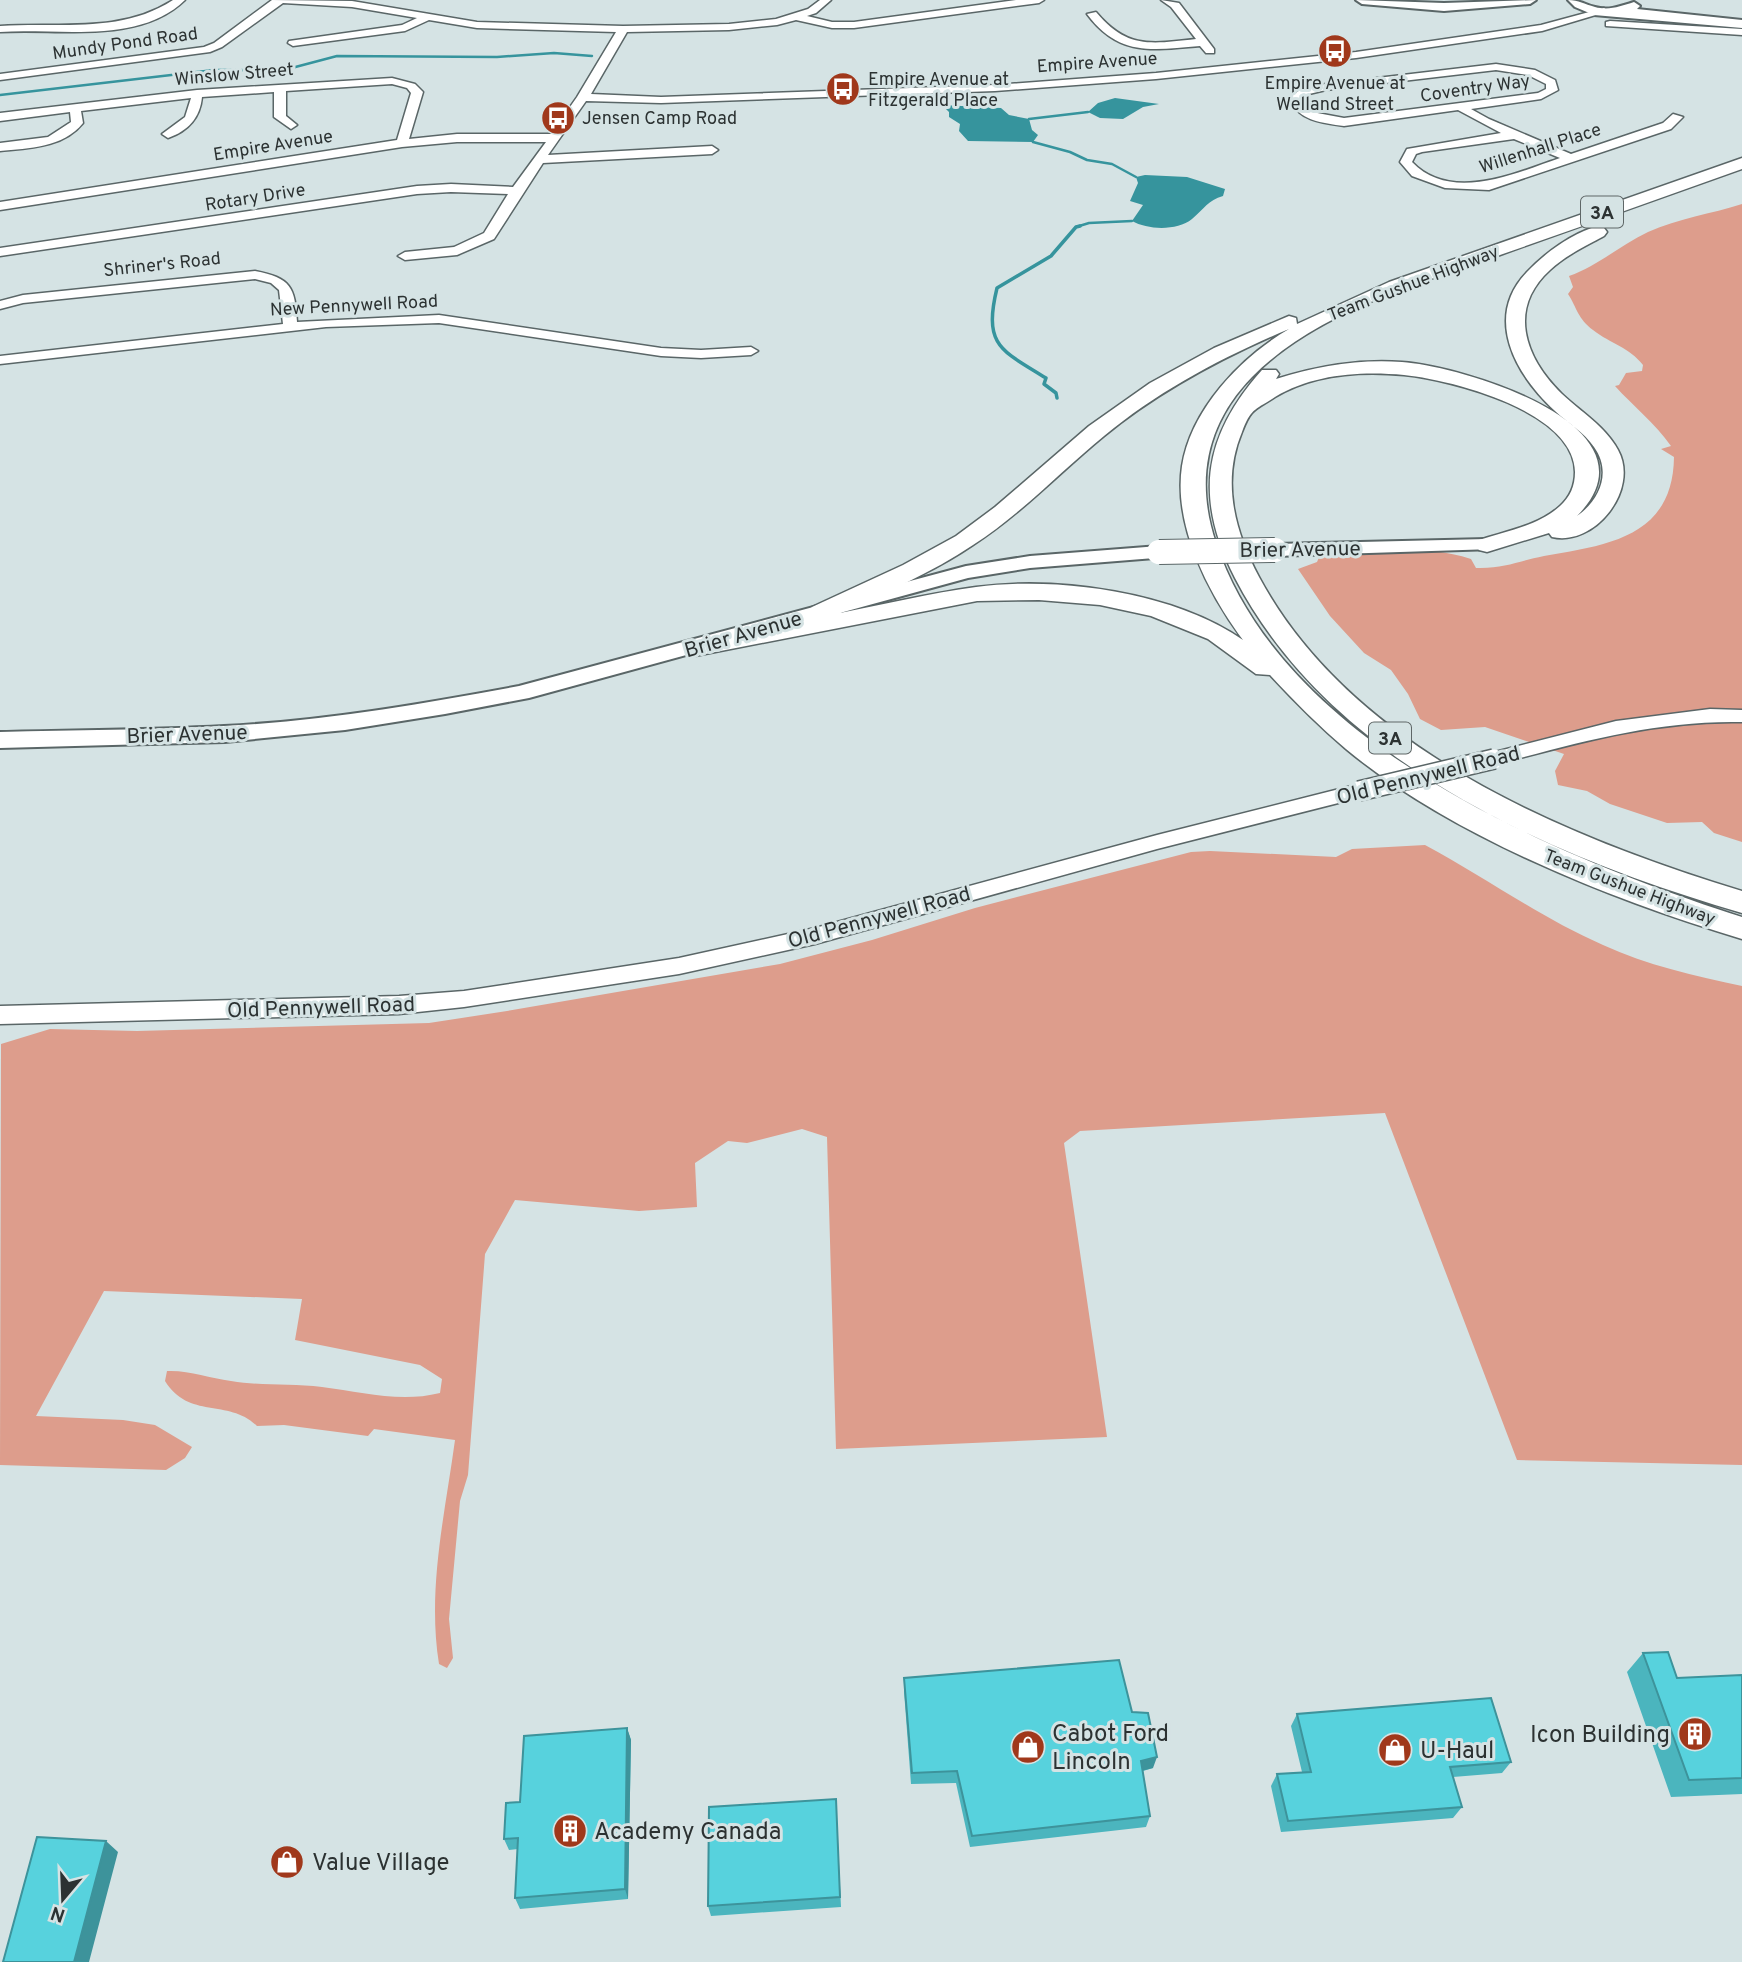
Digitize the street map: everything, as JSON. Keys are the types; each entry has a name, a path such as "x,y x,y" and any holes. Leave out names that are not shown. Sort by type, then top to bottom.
{"highway":[{"name":"Team Gushue Highway","path":"1742,163 1396,286 1351,304 1293,334 1236,380 1209,418 1195,460 1195,515 1202,544 1224,592 1263,651 1351,740 1394,771 1462,813 1549,858 1642,895 1742,928"},
{"name":"Team Gushue Highway","path":"1742,180 1384,307 1324,333 1278,365 1262,381 1239,414 1221,458 1218,493 1228,541 1241,575 1256,601 1293,649 1359,715 1406,750 1487,802 1550,833 1631,865 1742,902"},
{"path":"1487,545 1539,538 1573,528 1600,508 1613,487 1612,462 1606,449 1593,432 1563,408 1537,379 1521,351 1513,321 1520,294 1541,268 1558,254 1598,232"},
{"path":"821,611 929,561 964,541 1115,417 1186,369 1279,326 1396,286"},
{"path":"1239,414 1271,390 1305,377 1371,368 1446,375 1474,382 1524,402 1575,440 1586,466 1586,479 1576,503 1564,514 1537,529 1487,545"},
{"path":"695,648 977,594 1064,592 1108,597 1162,611 1218,635 1318,709"}],"main road":[{"path":"1362,0 1444,7 1545,1"},
{"path":"1610,15 1631,3 1652,1 1664,13 1700,21"},
{"path":"1573,3 1610,15 1742,24"},
{"path":"1631,3 1700,21"},
{"name":"Brier Avenue","path":"0,740 225,734 345,722 522,693 966,572 1030,562 1159,552 1487,545"}],"street":[{"path":"0,29 127,24 160,15 180,0"},
{"path":"279,0 374,7 425,18 501,26 623,29 729,27 798,18 832,25 854,25 1039,0"},
{"name":"Mundy Pond Road","path":"0,77 206,50 218,46 279,0"},
{"path":"798,18 826,0"},
{"path":"1166,0 1175,5 1222,68"},
{"path":"1568,22 1573,3"},
{"path":"1092,14 1114,37 1129,42 1165,45 1203,42"},
{"path":"1610,15 1742,32"},
{"name":"Empire Avenue","path":"583,97 661,100 734,90 1007,87 1356,55 1610,15"},
{"path":"293,43 397,30 425,18"},
{"path":"405,256 457,251 482,242 495,229 517,191 583,97 623,29"},
{"path":"1356,55 1395,79"},
{"path":"1292,62 1304,71"},
{"name":"Coventry Way","path":"1496,67 1531,72 1550,82 1552,86 1548,94 1541,96 1344,122 1312,116 1295,104 1297,95 1326,88 1395,79 1496,67"},
{"path":"1315,79 1326,88"},
{"name":"Winslow Street","path":"0,117 197,93 379,81 411,86 417,94 402,143"},
{"path":"280,88 280,117 291,125"},
{"path":"168,134 185,125 194,115 197,93"},
{"path":"0,147 46,141 63,135 77,123 75,108"},
{"path":"1462,108 1514,135 1570,158"},
{"name":"Willenhall Place","path":"1514,135 1420,149 1411,152 1406,162 1416,173 1449,185 1478,187 1497,184 1667,126 1677,117"},
{"name":"Empire Avenue","path":"0,206 402,143 467,137 554,138"},
{"path":"542,159 712,150"},
{"name":"Rotary Drive","path":"0,252 417,190 451,188 517,191"},
{"name":"Shriner's Road","path":"0,305 23,299 255,275 272,278 284,284 288,292 290,326"},
{"name":"New Pennywell Road","path":"0,360 290,326 439,319 661,352 701,354 751,351"},
{"name":"Old Pennywell Road","path":"0,1015 399,1005 464,999 679,966 815,936 1157,842 1650,720 1701,715 1742,716"}],"shaded area":[{"path":"1742,204 1742,842 1714,833 1702,822 1667,823 1610,804 1587,791 1558,785 1555,771 1564,754 1485,727 1441,730 1420,719 1408,694 1391,670 1364,653 1330,616 1298,569 1317,562 1320,555 1396,549 1452,554 1471,559 1476,568 1495,567 1613,541 1649,521 1662,505 1671,484 1674,457 1661,449 1671,446 1615,386 1619,385 1626,373 1642,371 1643,365 1632,354 1584,322 1568,294 1573,287 1569,276 1590,267 1648,232"},
{"path":"1425,845 1557,922 1603,945 1654,964 1742,986 1742,1465 1517,1460 1385,1113 1080,1131 1064,1143 1107,1437 836,1449 827,1137 802,1129 747,1143 728,1141 695,1163 697,1207 639,1211 515,1200 485,1254 468,1475 460,1501 449,1619 453,1658 447,1668 439,1664 435,1608 439,1552 455,1440 374,1429 368,1436 284,1425 257,1426 234,1413 186,1401 165,1381 167,1371 175,1371 242,1383 310,1386 381,1396 410,1397 440,1393 442,1379 420,1365 295,1340 302,1299 104,1291 36,1416 123,1420 155,1425 192,1447 185,1458 166,1470 0,1465 1,1044 50,1029 137,1031 429,1023 780,964 872,940 975,908 1191,852 1336,857 1352,849"}],"water":[{"path":"1115,98 1159,104 1143,107 1123,119 1100,118 1088,112 1098,103"},
{"path":"942,105 1001,108 1009,115 1029,119 1032,130 1038,135 1033,142 968,141 959,131 960,124 949,117 949,112"},
{"path":"1136,177 1187,177 1225,189 1223,196 1210,202 1186,223 1162,228 1146,226 1132,221 1143,205 1130,201 1138,183"}],"building":[{"name":"Icon Building","path":"1668,1652 1677,1678 1742,1675 1742,1778 1689,1780 1643,1653"},
{"name":"Cabot Ford Lincoln","path":"1119,1660 1132,1712 1148,1713 1157,1757 1141,1761 1150,1816 972,1836 957,1771 912,1773 904,1678"},
{"name":"U-Haul","path":"1491,1698 1511,1762 1450,1767 1462,1807 1288,1821 1277,1774 1311,1772 1297,1714"},
{"name":"Academy Canada","path":"627,1728 625,1889 515,1898 518,1838 504,1839 506,1803 520,1802 524,1736"},
{"path":"836,1799 840,1897 708,1906 709,1807"},
{"path":"37,1837 106,1841 74,1962 3,1962"}],"waterway":[{"path":"0,95 214,70 284,70 337,56 497,57 554,53 592,56"},
{"path":"917,94 942,105"},
{"path":"1029,119 1088,112"},
{"path":"1033,142 1070,152 1087,160 1112,164 1136,177"},
{"path":"1076,227 1089,223 1132,221"},
{"path":"1076,227 1080,226"},
{"path":"1057,398 1056,393 1044,384 1046,378 1007,353 999,344 992,323 993,307 997,288 1051,256 1076,227"}],"place":[{"name":"Empire Avenue at Welland Street","path":"1335,51"},
{"name":"Empire Avenue at Fitzgerald Place","path":"843,89"},
{"name":"Jensen Camp Road","path":"558,118"},
{"name":"Icon Building","path":"1695,1734"},
{"name":"Cabot Ford Lincoln","path":"1028,1747"},
{"name":"U-Haul","path":"1395,1750"},
{"name":"Academy Canada","path":"570,1831"},
{"name":"Value Village","path":"287,1862"}]}
